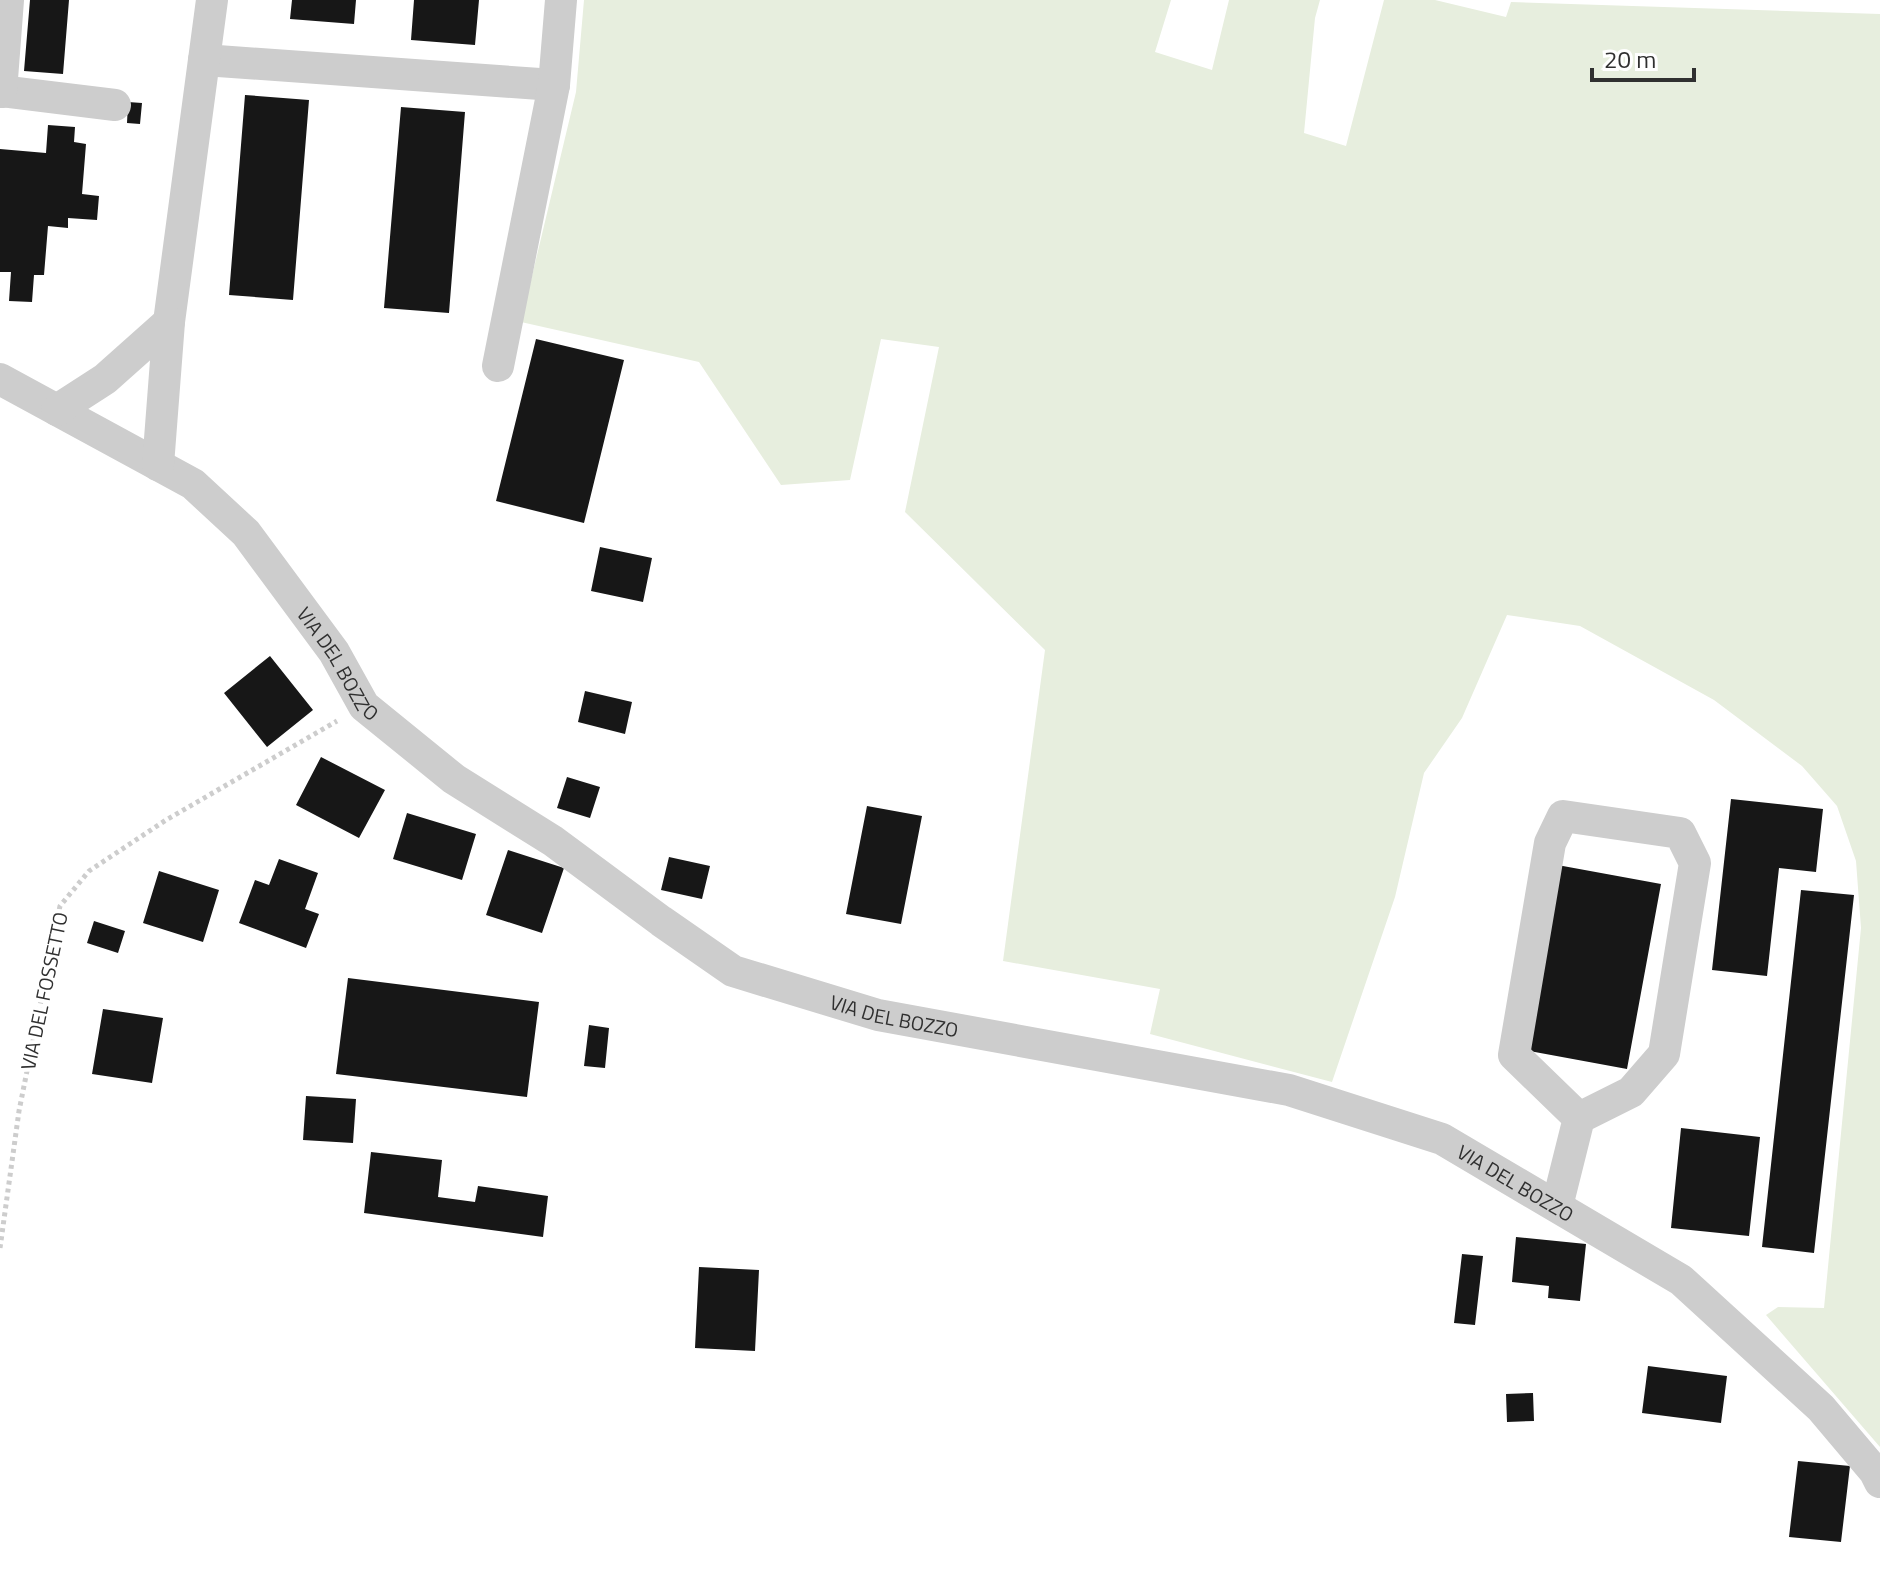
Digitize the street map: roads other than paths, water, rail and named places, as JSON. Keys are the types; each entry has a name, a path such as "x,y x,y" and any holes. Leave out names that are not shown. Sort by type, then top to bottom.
{"street":[{"path":"8,0 1,92 115,105"},
{"path":"158,465 169,322 212,0"},
{"path":"498,366 554,85 561,0"},
{"path":"204,60 554,85"},
{"path":"57,410 105,379 169,322"},
{"name":"VIA DEL BOZZO","path":"0,379 193,484 246,533 334,652 364,706 454,779 553,841 733,971 878,1015 1289,1090 1442,1139 1681,1280 1821,1408 1880,1482"},
{"path":"1557,1206 1579,1118 1631,1092 1664,1054 1695,863 1680,833 1563,816 1550,843 1514,1055 1579,1118"}]}
